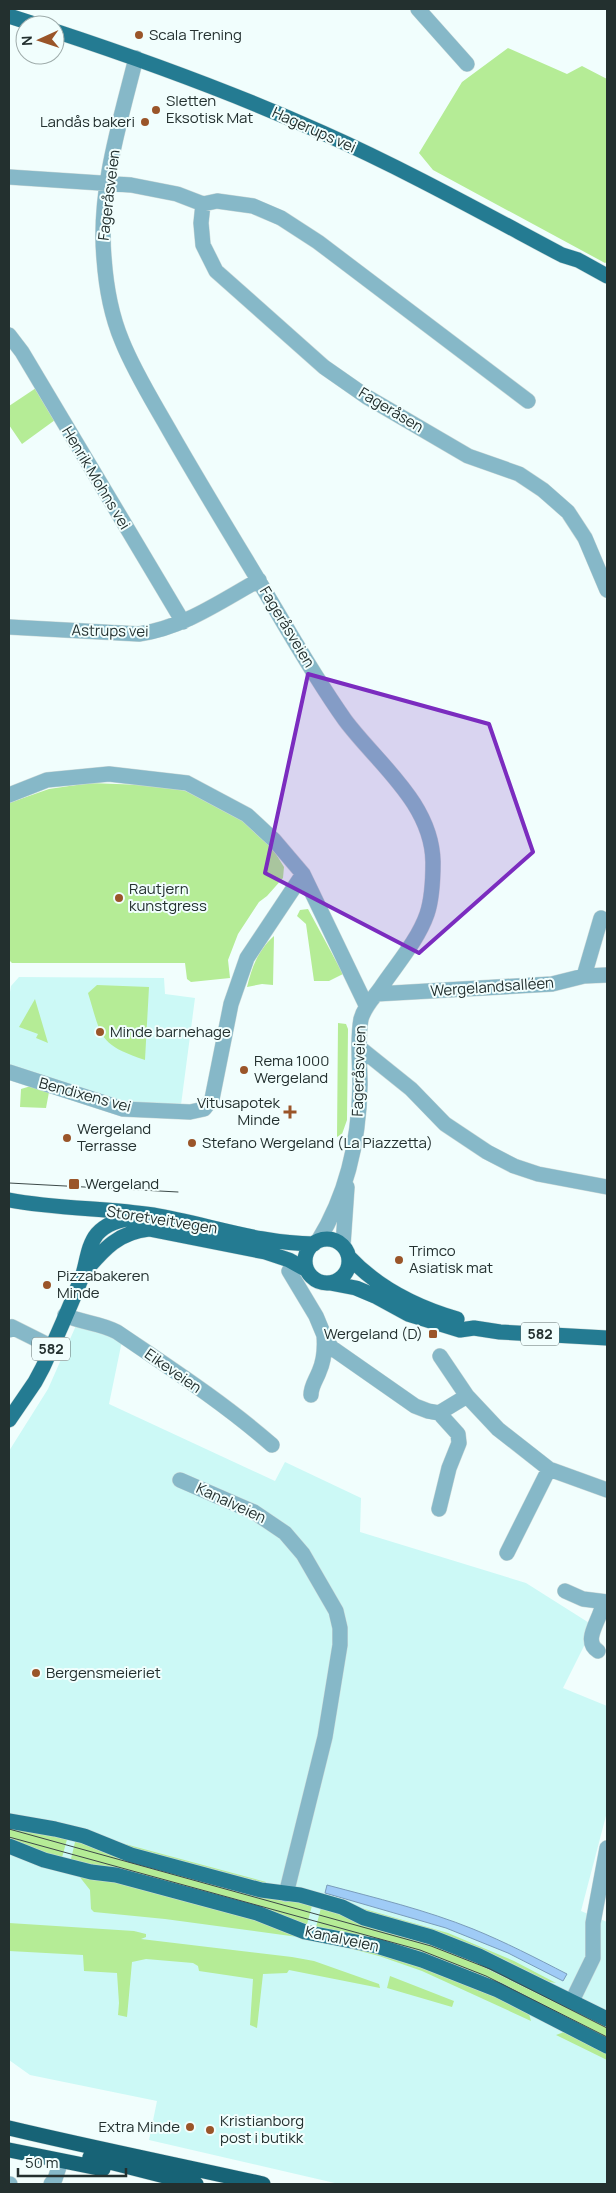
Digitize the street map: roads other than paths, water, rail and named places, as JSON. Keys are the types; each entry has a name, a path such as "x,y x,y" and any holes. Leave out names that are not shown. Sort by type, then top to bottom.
{"highway":[{"path":"9,2118 112,2143 166,2162"},
{"path":"9,2128 92,2148 166,2162 263,2184"},
{"path":"9,2138 196,2184"},
{"path":"9,2150 100,2169 143,2172"}],"main road":[{"name":"Hagerups vei","path":"65,34 136,58 323,133 607,276"},
{"name":"Hagerups vei","path":"562,255 576,270 607,287"},
{"name":"Storetveitvegen","path":"9,1200 52,1208 108,1210 152,1215 288,1242 316,1242"},
{"name":"582","path":"9,1420 35,1382 52,1347 83,1273 92,1242 103,1229 124,1219 152,1215"},
{"name":"Storetveitvegen","path":"83,1273 110,1243 132,1232 149,1229 266,1252 289,1260 307,1270"},
{"name":"582","path":"316,1242 333,1240 346,1251 365,1274 382,1286 412,1302 462,1321 474,1328"},
{"path":"307,1270 307,1252 316,1242"},
{"path":"330,1283 340,1279 345,1274 349,1263 346,1251"},
{"name":"582","path":"307,1270 314,1278 356,1288 408,1314 460,1330 474,1328 500,1332 607,1338"},
{"name":"Kanalveien","path":"9,1821 79,1835 131,1855 261,1890 334,1904 364,1918 455,1946 503,1966 607,2019"},
{"name":"Kanalveien","path":"9,1846 44,1860 91,1872 116,1875 257,1913 305,1932 377,1946 422,1960 498,1990 607,2046"}],"street":[{"path":"418,9 468,64"},
{"name":"Fageråsveien","path":"136,58 111,160 103,222 103,255 108,295 120,339 194,474 304,658 343,717 419,810 430,840 433,860 428,913 376,994 366,1005 360,1028 359,1112 347,1180 346,1251"},
{"path":"9,177 131,185 177,194 203,204 217,201 253,206 281,218 318,242 528,401"},
{"name":"Fageråsen","path":"203,204 200,222 203,245 216,271 324,367 367,397 468,456 519,474 543,490 568,512 585,538 607,590"},
{"name":"Henrik Mohns vei","path":"9,335 22,352 183,622"},
{"name":"Astrups vei","path":"9,627 139,634 160,631 183,622 259,580"},
{"path":"9,794 47,780 109,774 187,782 247,815 274,840 303,874 366,1005"},
{"name":"Bendixens vei","path":"9,1072 123,1108 190,1112 204,1109 212,1099 231,1004 247,958 303,874"},
{"path":"584,976 601,918"},
{"name":"Wergelandsalléen","path":"376,994 552,984 584,976 607,975"},
{"path":"360,1048 412,1089 445,1124 487,1152 514,1166 538,1174 607,1187"},
{"name":"Fageråsveien","path":"316,1242 326,1228 347,1180"},
{"path":"289,1272 316,1316 332,1348 415,1406 428,1412 439,1413 467,1396"},
{"name":"Eikeveien","path":"65,1315 75,1320 110,1328 118,1332 250,1425 272,1445"},
{"path":"9,1330 12,1328 52,1347"},
{"path":"311,1395 311,1388 320,1370 325,1349 324,1335"},
{"path":"440,1356 467,1396 498,1429 549,1469 607,1490"},
{"path":"439,1413 458,1434 459,1443 449,1468 439,1509"},
{"path":"507,1553 549,1469"},
{"name":"Kanalveien","path":"180,1480 254,1512 285,1533 303,1554 336,1611 340,1628 340,1645 325,1737 286,1894"},
{"path":"565,1591 583,1599 605,1602 600,1620 590,1641 593,1648 598,1651"},
{"path":"572,2001 593,1958 594,1923 607,1848"},
{"path":"51,2184 55,2179 61,2161"}],"water":[{"path":"327,1885 455,1922 509,1945 567,1974 563,1981 508,1953 446,1928 325,1893"}],"tram line":[{"path":"9,1183 178,1192"},
{"path":"9,1829 431,1946 490,1969 607,2028"},
{"path":"9,1837 420,1950 486,1976 607,2037"}],"place":[{"name":"Scala Trening","path":"139,35"},
{"name":"Sletten Eksotisk Mat","path":"156,110"},
{"name":"Landås bakeri","path":"145,122"},
{"name":"Rautjern kunstgress","path":"119,898"},
{"name":"Minde barnehage","path":"100,1032"},
{"name":"Rema 1000 Wergeland","path":"244,1070"},
{"name":"Vitusapotek Minde","path":"290,1112"},
{"name":"Wergeland Terrasse","path":"67,1138"},
{"name":"Stefano Wergeland (La Piazzetta)","path":"192,1143"},
{"name":"Wergeland","path":"74,1184"},
{"name":"Trimco Asiatisk mat","path":"399,1260"},
{"name":"Pizzabakeren Minde","path":"47,1285"},
{"name":"Wergeland (D)","path":"433,1334"},
{"name":"Bergensmeieriet","path":"36,1673"},
{"name":"Extra Minde","path":"190,2127"},
{"name":"Kristianborg post i butikk","path":"210,2130"}]}
